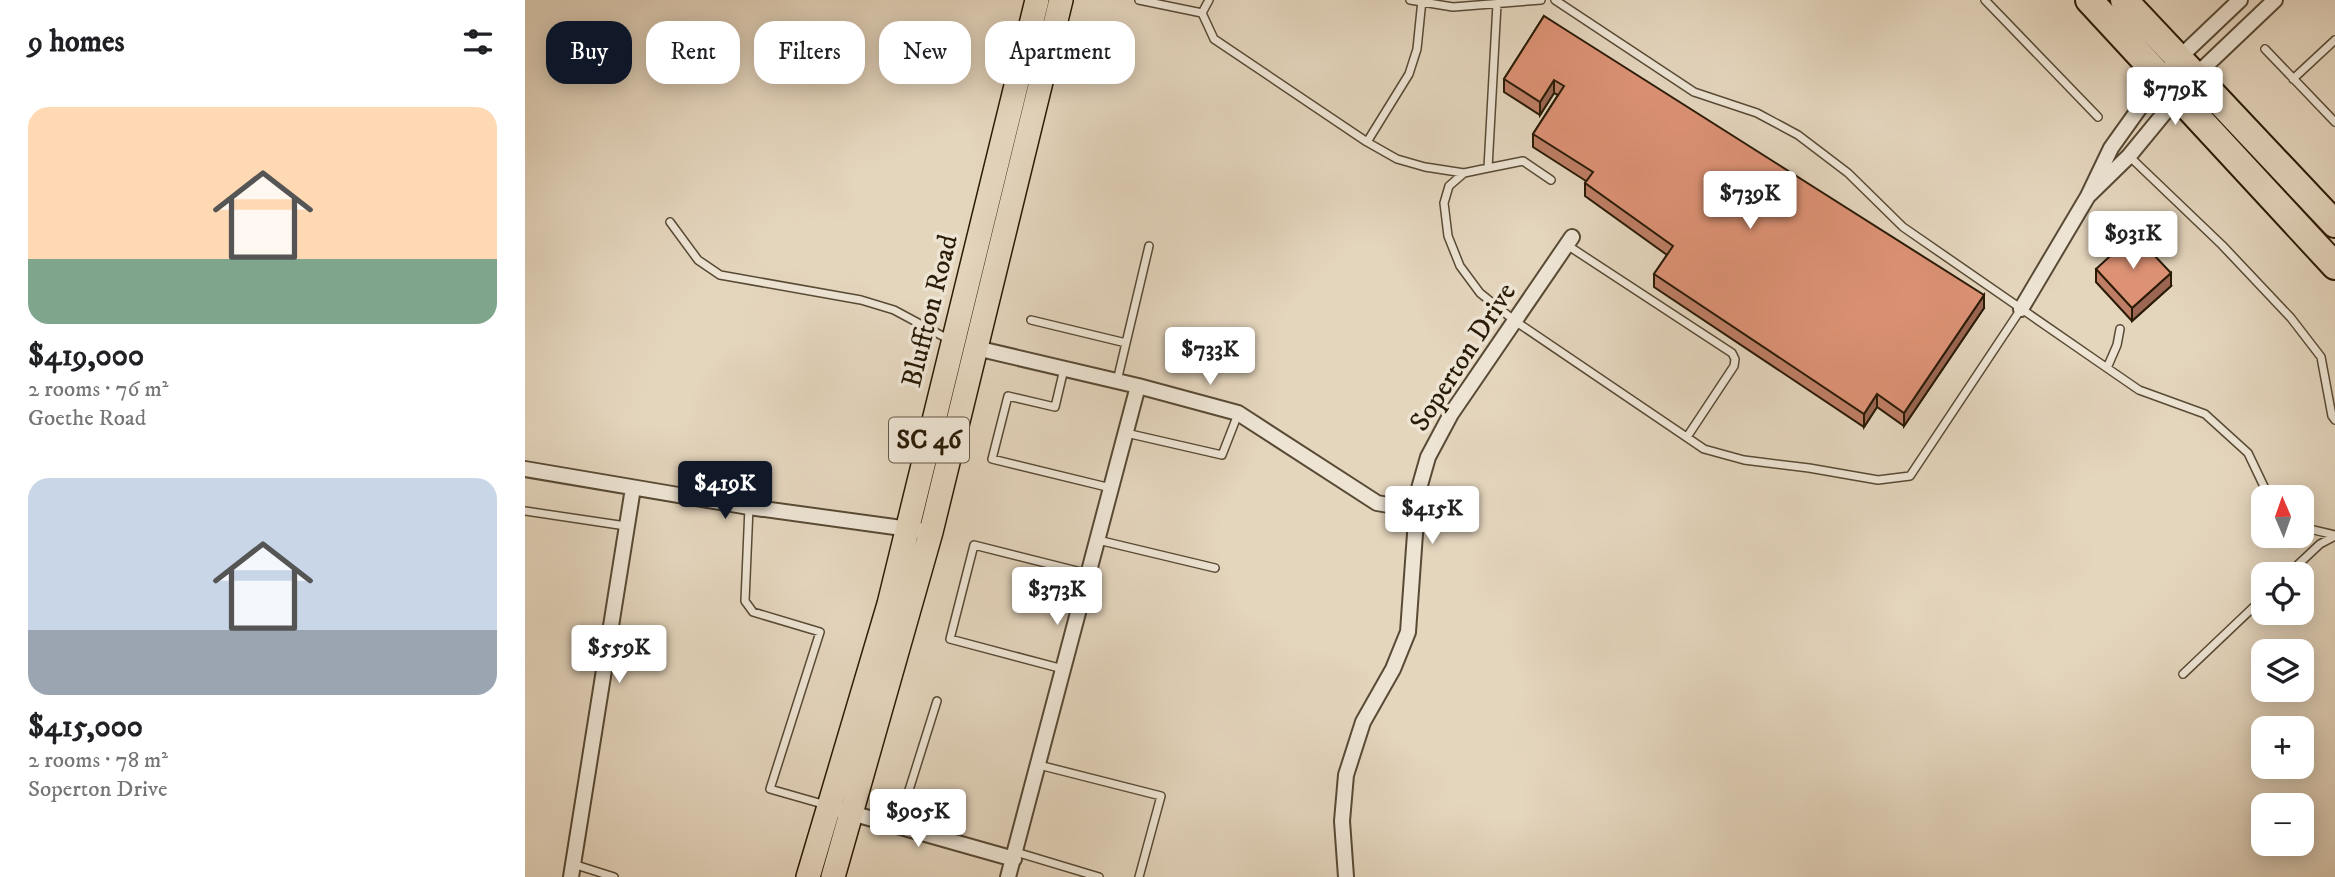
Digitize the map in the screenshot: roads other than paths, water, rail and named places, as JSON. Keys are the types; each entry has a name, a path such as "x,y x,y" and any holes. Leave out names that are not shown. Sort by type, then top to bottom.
{"highway":[{"path":"2089,0 2335,266"},
{"path":"2124,0 2335,223"}],"main road":[{"name":"Bluffton Road","path":"833,877 931,532 965,345 1037,0"},
{"name":"Bluffton Road","path":"808,877 875,654 907,529 965,345 1061,0"}],"street":[{"path":"2021,309 2088,196 2111,148 2170,87 2240,0"},
{"path":"2088,196 2129,156 2170,87 2187,66 2275,0"},
{"name":"Soperton Drive","path":"1346,877 1342,821 1346,775 1363,722 1393,669 1408,632 1418,492 1428,457 1451,414 1570,241"},
{"path":"965,345 1238,413 1377,503 1417,510"},
{"path":"1008,877 1138,386"},
{"path":"525,469 748,507 931,532"},
{"path":"572,871 632,488"},
{"path":"830,807 1015,855"}],"lane":[{"path":"1139,0 1202,13"},
{"path":"1202,13 1209,0"},
{"path":"1410,0 1453,7 1541,0"},
{"path":"1555,0 1694,92 1757,113 1798,135 1848,173 1902,227 2139,390 2205,414 2248,453 2263,485"},
{"path":"1985,0 2098,117"},
{"path":"1367,142 1409,74 1417,49 1422,2"},
{"path":"1488,168 1497,4"},
{"path":"1202,13 1214,39 1367,142 1397,159 1425,167 1464,173 1523,161 1551,180"},
{"path":"2293,79 2335,40"},
{"path":"2265,49 2335,122"},
{"path":"2129,156 2222,246 2299,328 2321,357 2335,420"},
{"path":"1464,173 1449,186 1444,203 1448,236 1460,266 1481,293 1514,321 1704,449 1744,460 1878,480 1910,476 2021,309"},
{"path":"670,222 698,260 720,275 861,300 894,310 965,345"},
{"path":"1570,241 1732,352 1734,366 1687,438"},
{"path":"1117,381 1149,246"},
{"path":"1031,320 1126,343"},
{"path":"2107,368 2117,345 2120,329"},
{"path":"1064,369 1055,407 1008,396 992,459 1111,488"},
{"path":"1126,433 1222,455 1238,413"},
{"path":"748,507 745,601 753,612 820,632 770,789 830,807"},
{"path":"525,511 626,526"},
{"path":"2314,530 2335,536"},
{"path":"2301,562 2320,544 2335,536"},
{"path":"1098,540 1215,568"},
{"path":"1064,669 950,639 974,545 1089,574"},
{"path":"2183,674 2251,609"},
{"path":"898,825 937,701"},
{"path":"1039,765 1161,796 1139,877"},
{"path":"1015,855 1099,877"},
{"path":"572,871 614,877"}]}
